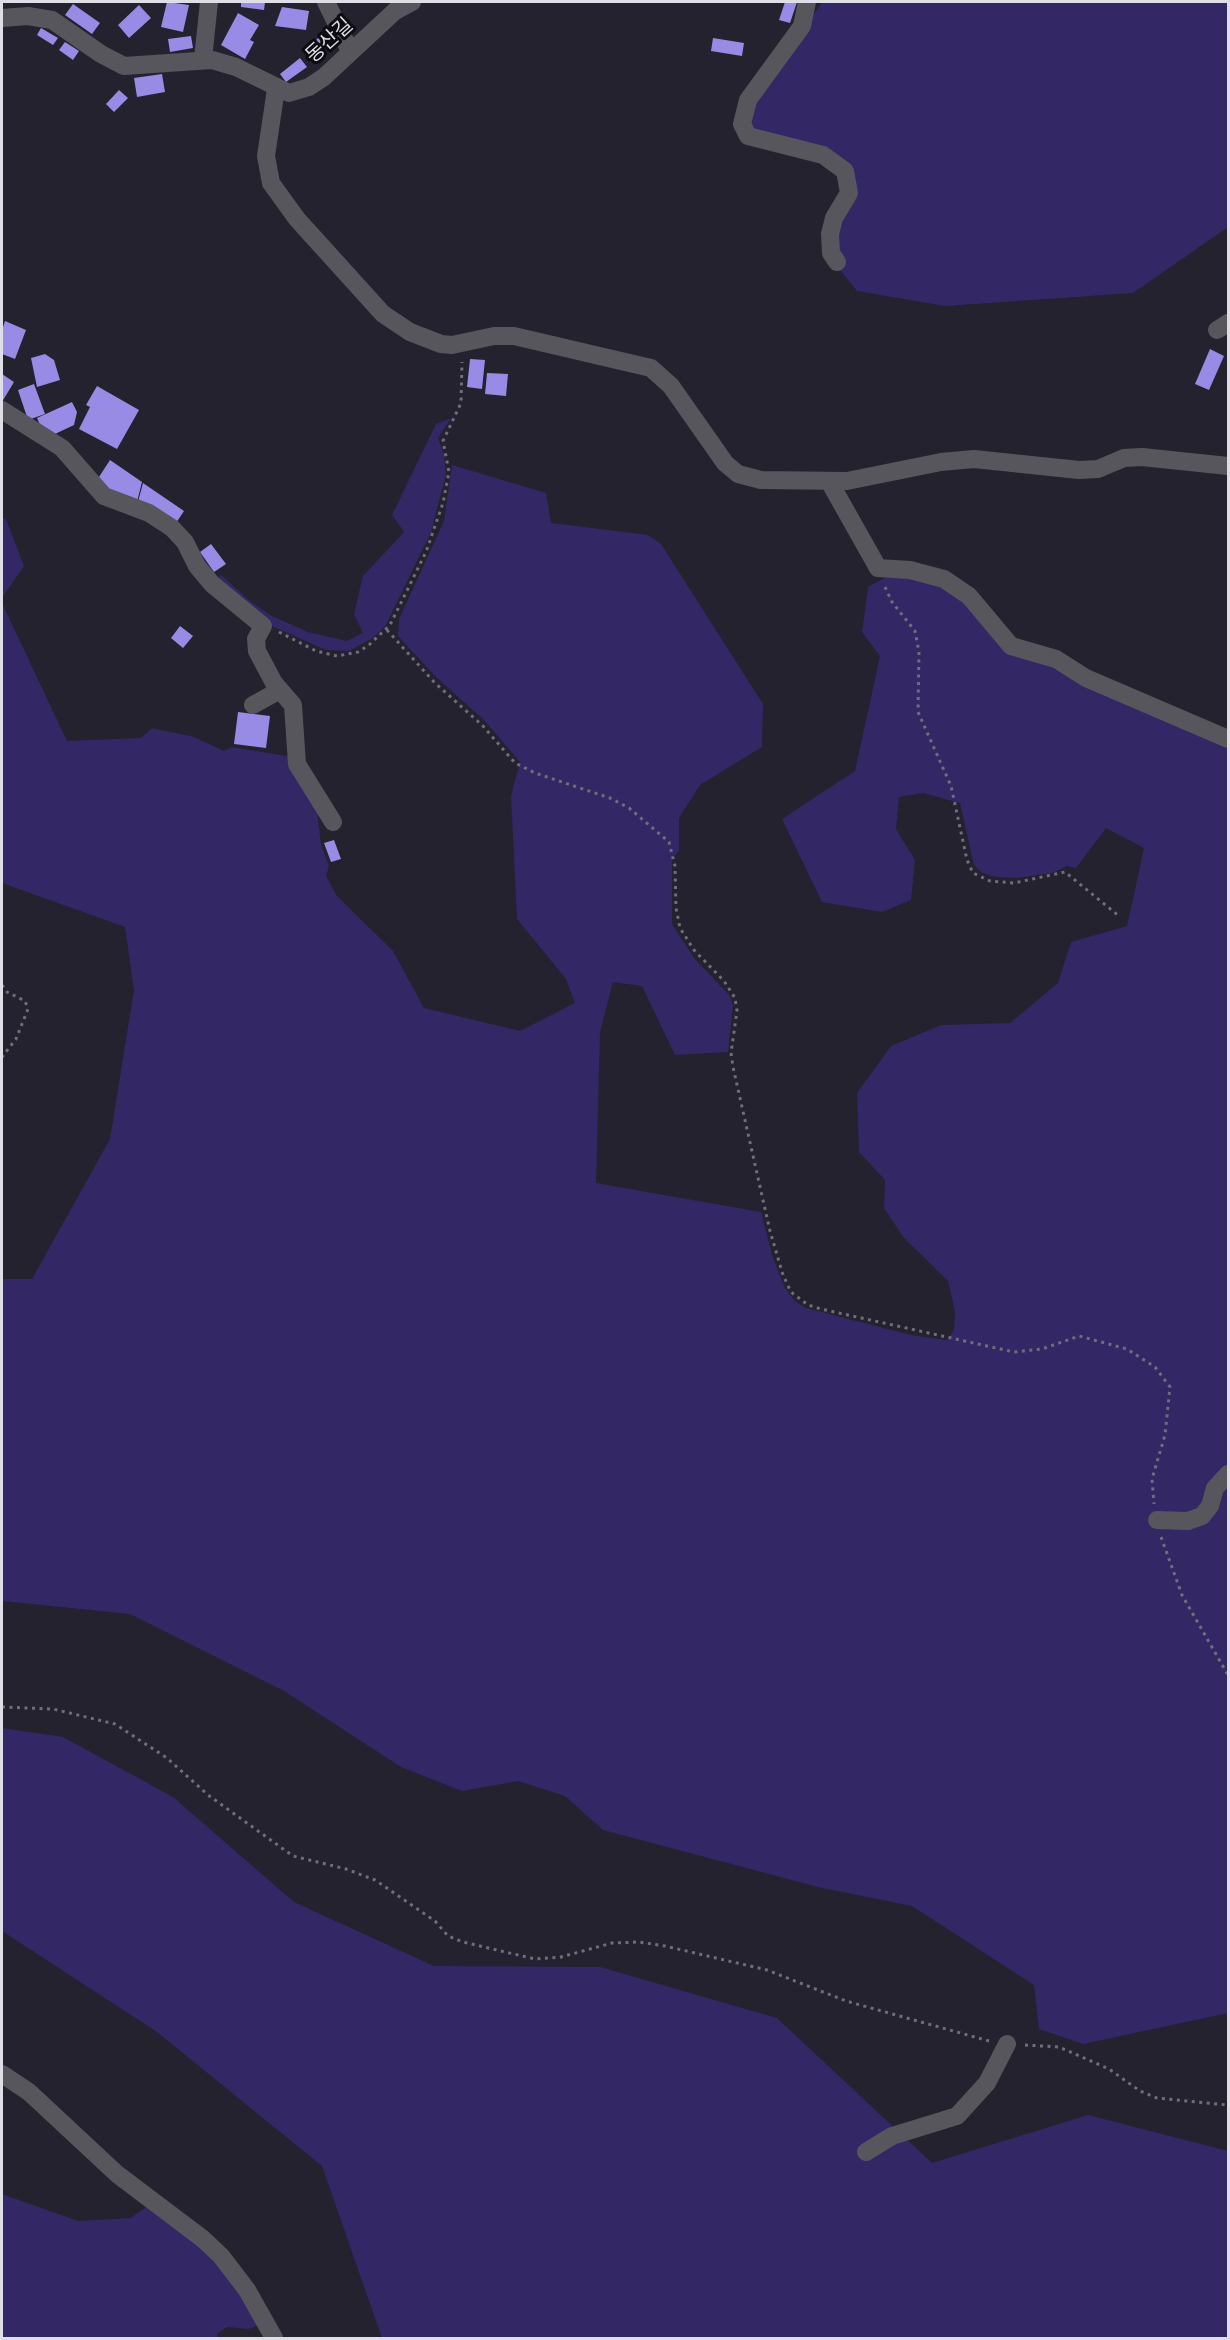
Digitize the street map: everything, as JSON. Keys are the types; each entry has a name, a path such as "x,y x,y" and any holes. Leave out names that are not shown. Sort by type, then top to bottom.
{"street":[{"path":"203,59 209,2"},
{"path":"326,2 350,51"},
{"name":"동산길","path":"276,89 289,93 309,87 324,77 395,11 412,2"},
{"path":"807,2 802,26 748,100 742,124 748,136 823,155 845,171 849,193 835,215 830,234 831,253 837,262"},
{"path":"2,18 28,16 52,20 101,54 124,66 146,66 203,59 236,67 276,89 267,142 266,164 271,183 290,210 341,269 395,324 433,342 460,344 494,336 514,336 645,366 659,373 672,386 731,470 761,480 804,478 829,481 974,459 1079,470 1098,469 1124,458 1142,457 1228,466"},
{"path":"2,410 62,448 104,496 149,513 172,528 185,542 197,566 212,584 263,626 256,639 257,651 267,672 293,705 297,764 333,822"},
{"path":"829,481 878,568 910,570 944,579 969,596 1011,646 1056,659 1086,678 1228,740"},
{"path":"253,705 280,690"},
{"path":"1157,1520 1188,1521 1202,1516 1210,1506 1215,1488 1228,1474"},
{"path":"866,2152 892,2136 957,2116 987,2083 1007,2044"},
{"path":"2,2074 29,2092 117,2174 221,2256 247,2290 274,2338"}],"path":[{"path":"263,626 316,651 337,656 358,651 387,630 426,552 444,503 449,472 444,438 461,403 460,344"},
{"path":"878,568 888,597 909,622 918,640 918,712 951,786 967,860 973,873 990,881 1014,883 1065,872 1119,916"},
{"path":"387,630 425,674 482,725 515,763 535,773 610,798 628,808 669,842 675,866 676,908 680,928 694,950 724,981 735,998 737,1011 731,1053 733,1067 770,1231 783,1275 791,1292 808,1305 821,1309 980,1346 1024,1353 1079,1336 1116,1346 1144,1360 1167,1380 1172,1394 1165,1435 1151,1487 1157,1520 1165,1555 1182,1595 1228,1675"},
{"path":"2,985 7,992 25,1000 28,1009 16,1039 2,1057"},
{"path":"2,1707 53,1709 115,1724 167,1758 208,1795 287,1852 375,1880 435,1921 448,1936 463,1942 503,1953 542,1959 612,1943 639,1942 665,1946 767,1970 846,2001 1007,2044 1059,2047 1109,2069 1140,2091 1157,2098 1228,2105"}],"shaded area":[{"path":"822,2 1228,2 1228,227 1133,293 945,306 857,291 840,270 833,251 850,174 749,126 752,107"},
{"path":"451,418 438,438 444,455 446,475 431,532 386,625 373,638 349,651 326,650 265,623 215,581 221,575 250,601 272,616 308,632 347,641 363,633 354,614 363,576 404,532 392,515 436,424"},
{"path":"452,465 546,493 551,523 648,535 661,544 763,704 762,747 700,785 679,818 679,851 672,858 672,924 694,958 730,996 733,1006 728,1052 675,1055 642,986 613,982 600,1032 596,1183 761,1212 773,1258 785,1288 795,1301 806,1308 911,1335 947,1340 954,1330 955,1312 948,1281 904,1238 884,1208 885,1180 859,1152 857,1093 891,1046 941,1025 1010,1023 1058,983 1071,942 1127,926 1144,848 1106,828 1076,868 1067,866 1052,873 1017,878 996,877 982,873 974,865 960,803 923,793 899,797 896,829 915,860 911,900 882,912 822,902 782,819 855,771 880,656 862,632 868,587 890,575 943,583 986,621 1048,661 1228,746 1228,2013 1083,2044 1039,2029 1034,1985 912,1906 818,1887 603,1830 565,1796 518,1781 462,1791 401,1767 284,1691 130,1614 2,1601 2,1279 32,1279 110,1139 134,990 125,927 2,883 2,603 67,741 141,738 152,728 194,737 224,751 232,747 292,757 317,809 321,845 329,866 326,876 337,896 393,951 424,1008 520,1031 575,1003 566,979 517,919 511,796 520,762 484,720 437,678 398,636 399,619 444,521"},
{"path":"2,518 6,519 24,566 2,598"},
{"path":"2,1728 63,1737 173,1797 294,1902 434,1966 600,1967 777,2018 932,2163 1088,2115 1228,2151 1228,2338 382,2338 322,2166 157,2032 2,1931"},
{"path":"2,2194 78,2221 131,2218 146,2207 206,2250 231,2276 260,2325 248,2329 227,2327 217,2334 217,2338 2,2338"}],"building":[{"path":"167,2 189,5 183,32 161,27"},
{"path":"241,2 265,2 264,10 241,7"},
{"path":"785,2 797,2 790,23 779,20"},
{"path":"73,4 100,23 92,34 65,15"},
{"path":"139,5 151,18 129,38 118,25"},
{"path":"282,7 309,11 306,30 275,26"},
{"path":"238,13 259,25 250,40 254,42 245,59 221,45"},
{"path":"41,28 58,38 53,45 37,35"},
{"path":"323,33 330,40 314,56 307,49"},
{"path":"191,36 193,48 170,52 168,39"},
{"path":"713,38 744,43 742,56 711,51"},
{"path":"65,42 79,51 73,60 59,50"},
{"path":"300,58 307,67 286,82 280,74"},
{"path":"162,74 165,92 137,97 134,78"},
{"path":"119,90 128,98 114,112 106,104"},
{"path":"5,321 26,330 15,359 2,354 2,330"},
{"path":"1210,349 1224,356 1209,390 1195,384"},
{"path":"45,354 54,360 60,380 37,387 31,358"},
{"path":"470,359 485,360 482,389 467,387"},
{"path":"487,373 508,374 506,396 485,394"},
{"path":"2,374 14,382 2,402"},
{"path":"34,384 45,414 28,420 18,390"},
{"path":"97,386 139,410 117,449 79,429 90,407 86,405"},
{"path":"72,402 77,412 74,425 55,434 41,427 37,418"},
{"path":"110,460 142,482 137,502 114,496 97,480"},
{"path":"143,483 184,511 174,526 138,502"},
{"path":"211,544 226,564 214,572 200,552"},
{"path":"180,626 193,636 183,648 171,638"},
{"path":"238,712 270,716 266,748 234,744"},
{"path":"334,840 341,859 331,862 324,843"}]}
